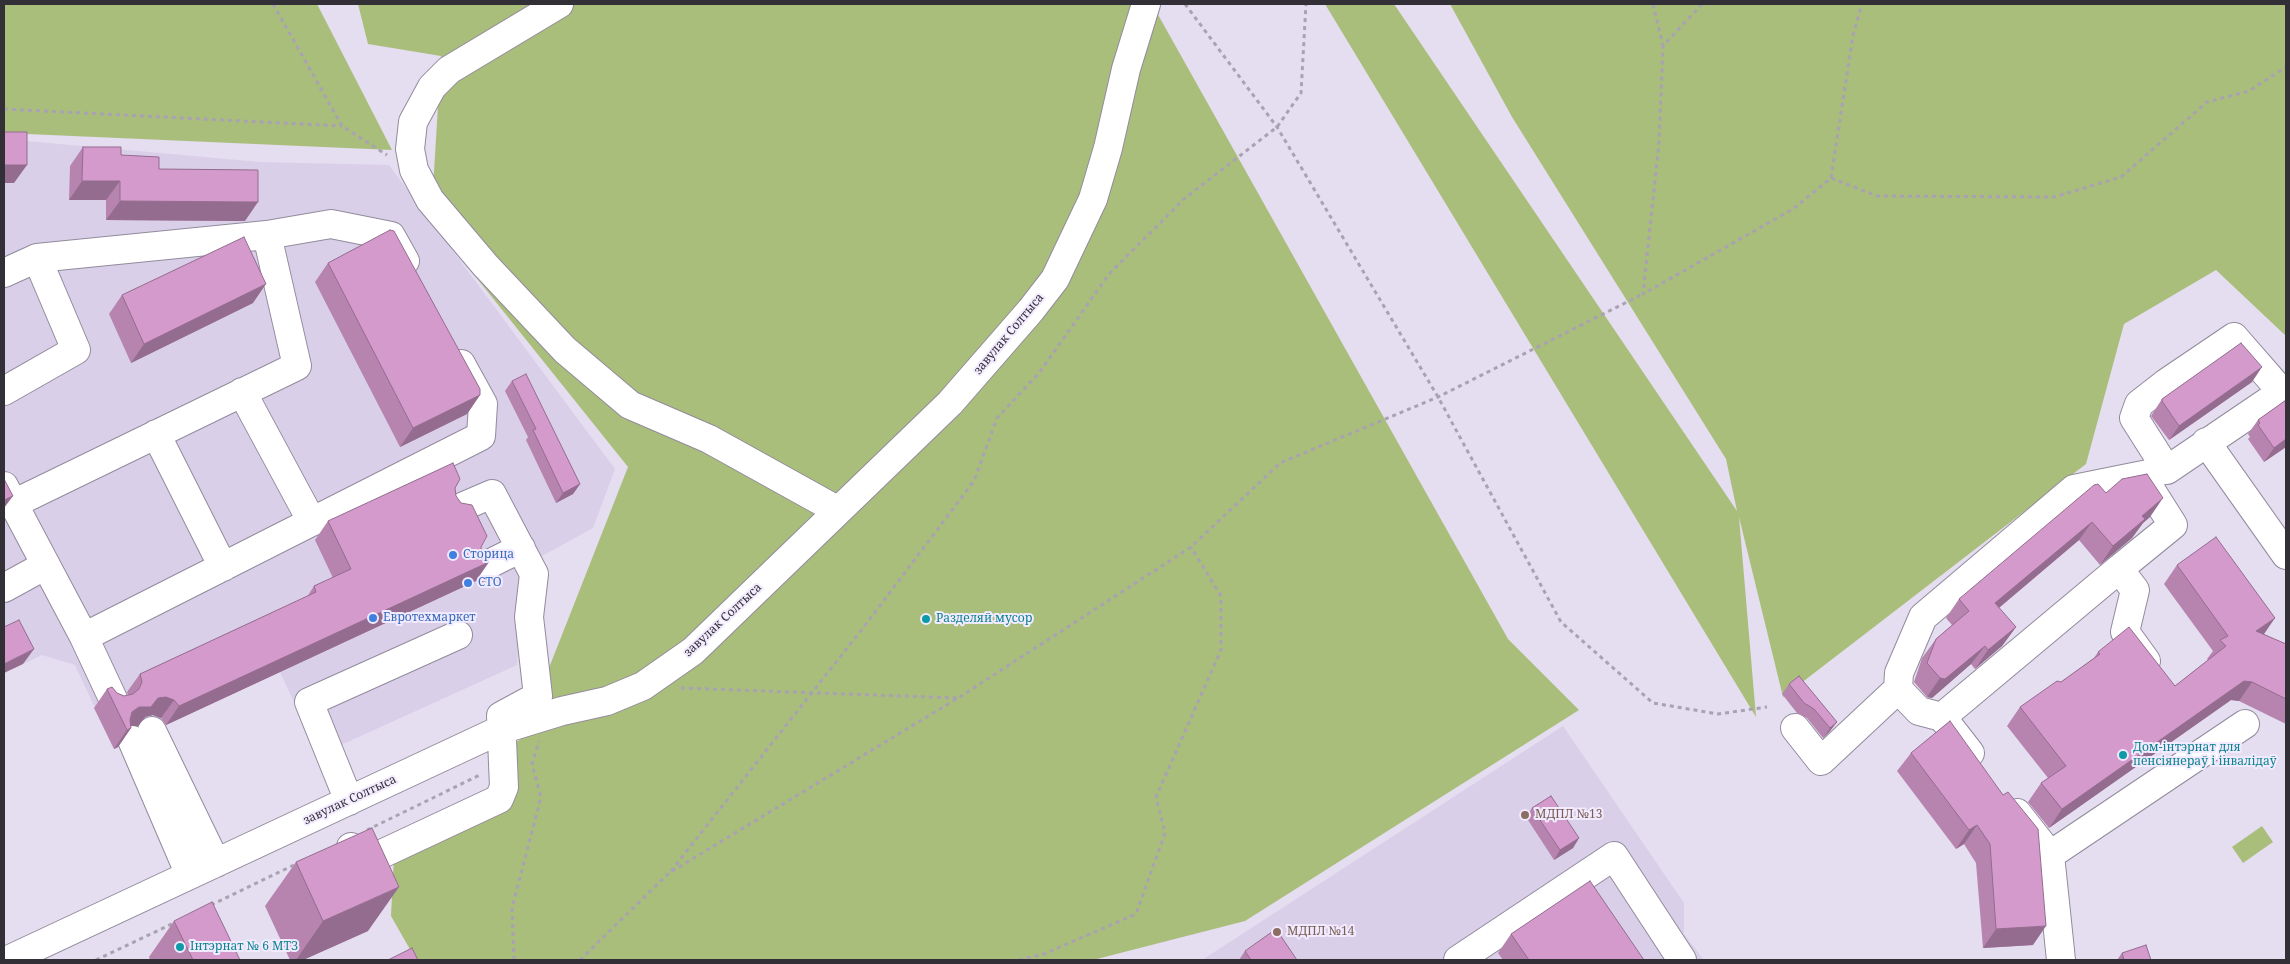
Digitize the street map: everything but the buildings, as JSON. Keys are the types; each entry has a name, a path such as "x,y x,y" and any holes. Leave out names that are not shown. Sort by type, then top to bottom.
{"street":[{"path":"559,4 449,70 432,88 413,122 410,148 414,170 430,200 485,265 565,350 630,405 709,439 837,510"},
{"name":"завулак Солтыса","path":"8,960 500,730 607,701 643,686 693,651 950,402 1031,310 1055,278 1093,199 1108,148 1126,69 1146,4"},
{"path":"4,273 36,258 268,235 331,224 392,236 419,287"},
{"path":"113,699 84,637 9,495 156,434 297,366 268,235"},
{"path":"4,391 76,350 36,258"},
{"path":"1796,728 1821,761 1898,690 1899,673 1923,617 2074,489 2154,473 2206,442 2282,392 2234,337 2166,383 2139,404 2134,418 2154,473 2173,525 1942,717"},
{"path":"84,637 481,436 483,404 451,346"},
{"path":"242,392 312,522"},
{"path":"156,434 223,567"},
{"path":"2206,442 2286,555"},
{"path":"345,841 360,858 373,858 499,799 504,787 504,763 500,730 501,716 538,696 529,617 534,574 492,494 457,510"},
{"path":"483,567 521,548"},
{"path":"4,588 46,565"},
{"path":"2119,569 2135,590 2125,632 2158,677"},
{"path":"349,800 309,702 458,635"},
{"path":"1898,690 1919,711 1942,717 1985,772"},
{"path":"2050,855 2245,724"},
{"path":"190,875 143,797 142,736 216,863"},
{"path":"2003,795 2050,855 2062,960"},
{"path":"1458,960 1614,856 1682,960"}],"path":[{"path":"273,4 342,126"},
{"path":"1185,4 1277,127 1438,398 1561,622 1653,703 1718,714 1767,707"},
{"path":"580,960 669,873 812,693 974,481 997,418 1039,374 1109,274 1184,198 1277,127 1301,92 1306,4"},
{"path":"1643,294 1659,143 1663,46 1653,4"},
{"path":"1663,46 1702,4"},
{"path":"669,873 958,698 1192,547 1280,463 1438,398 1643,294 1793,209 1831,178 1853,35 1862,4"},
{"path":"1831,178 1876,196 2054,197 2121,177 2207,102 2249,91 2286,67"},
{"path":"4,109 342,126 414,170"},
{"path":"1019,960 1044,954 1136,914 1165,833 1156,797 1221,650 1221,596 1192,547"},
{"path":"643,686 958,698"},
{"path":"514,960 512,908 541,797 532,764 547,717"},
{"path":"345,841 504,763"},
{"path":"202,909 301,862"},
{"path":"96,960 185,918"}],"shaded area":[{"path":"4,139 260,162 389,165 615,469 593,528 524,566 517,665 319,755 280,672 114,749 75,665 42,655 4,673"},
{"name":"МДПЛ №13","path":"1563,726 1684,903 1684,934 1704,960 1202,960"}],"green space":[{"path":"4,4 317,4 392,150 4,133"},
{"path":"358,4 1152,4 1508,639 1579,710 1245,921 1093,960 416,960 391,916 394,856 509,802 510,746 521,739 628,467 431,221 441,56 368,44"},
{"path":"1325,4 1394,4 1737,511 1726,459 1512,117 1450,4 2286,4 2286,336 2216,270 2124,324 2086,464 1783,697 1739,517 1756,717"},
{"path":"2262,826 2273,842 2243,863 2232,847"}],"place":[{"name":"Сторица","path":"453,555"},
{"name":"СТО","path":"468,583"},
{"name":"Евротехмаркет","path":"373,618"},
{"name":"Разделяй мусор","path":"926,619"},
{"name":"Дом-інтэрнат для пенсіянераў і інвалідаў","path":"2123,755"},
{"name":"МДПЛ №13","path":"1525,815"},
{"name":"МДПЛ №14","path":"1277,932"},
{"name":"Інтэрнат № 6 МТЗ","path":"180,947"}]}
